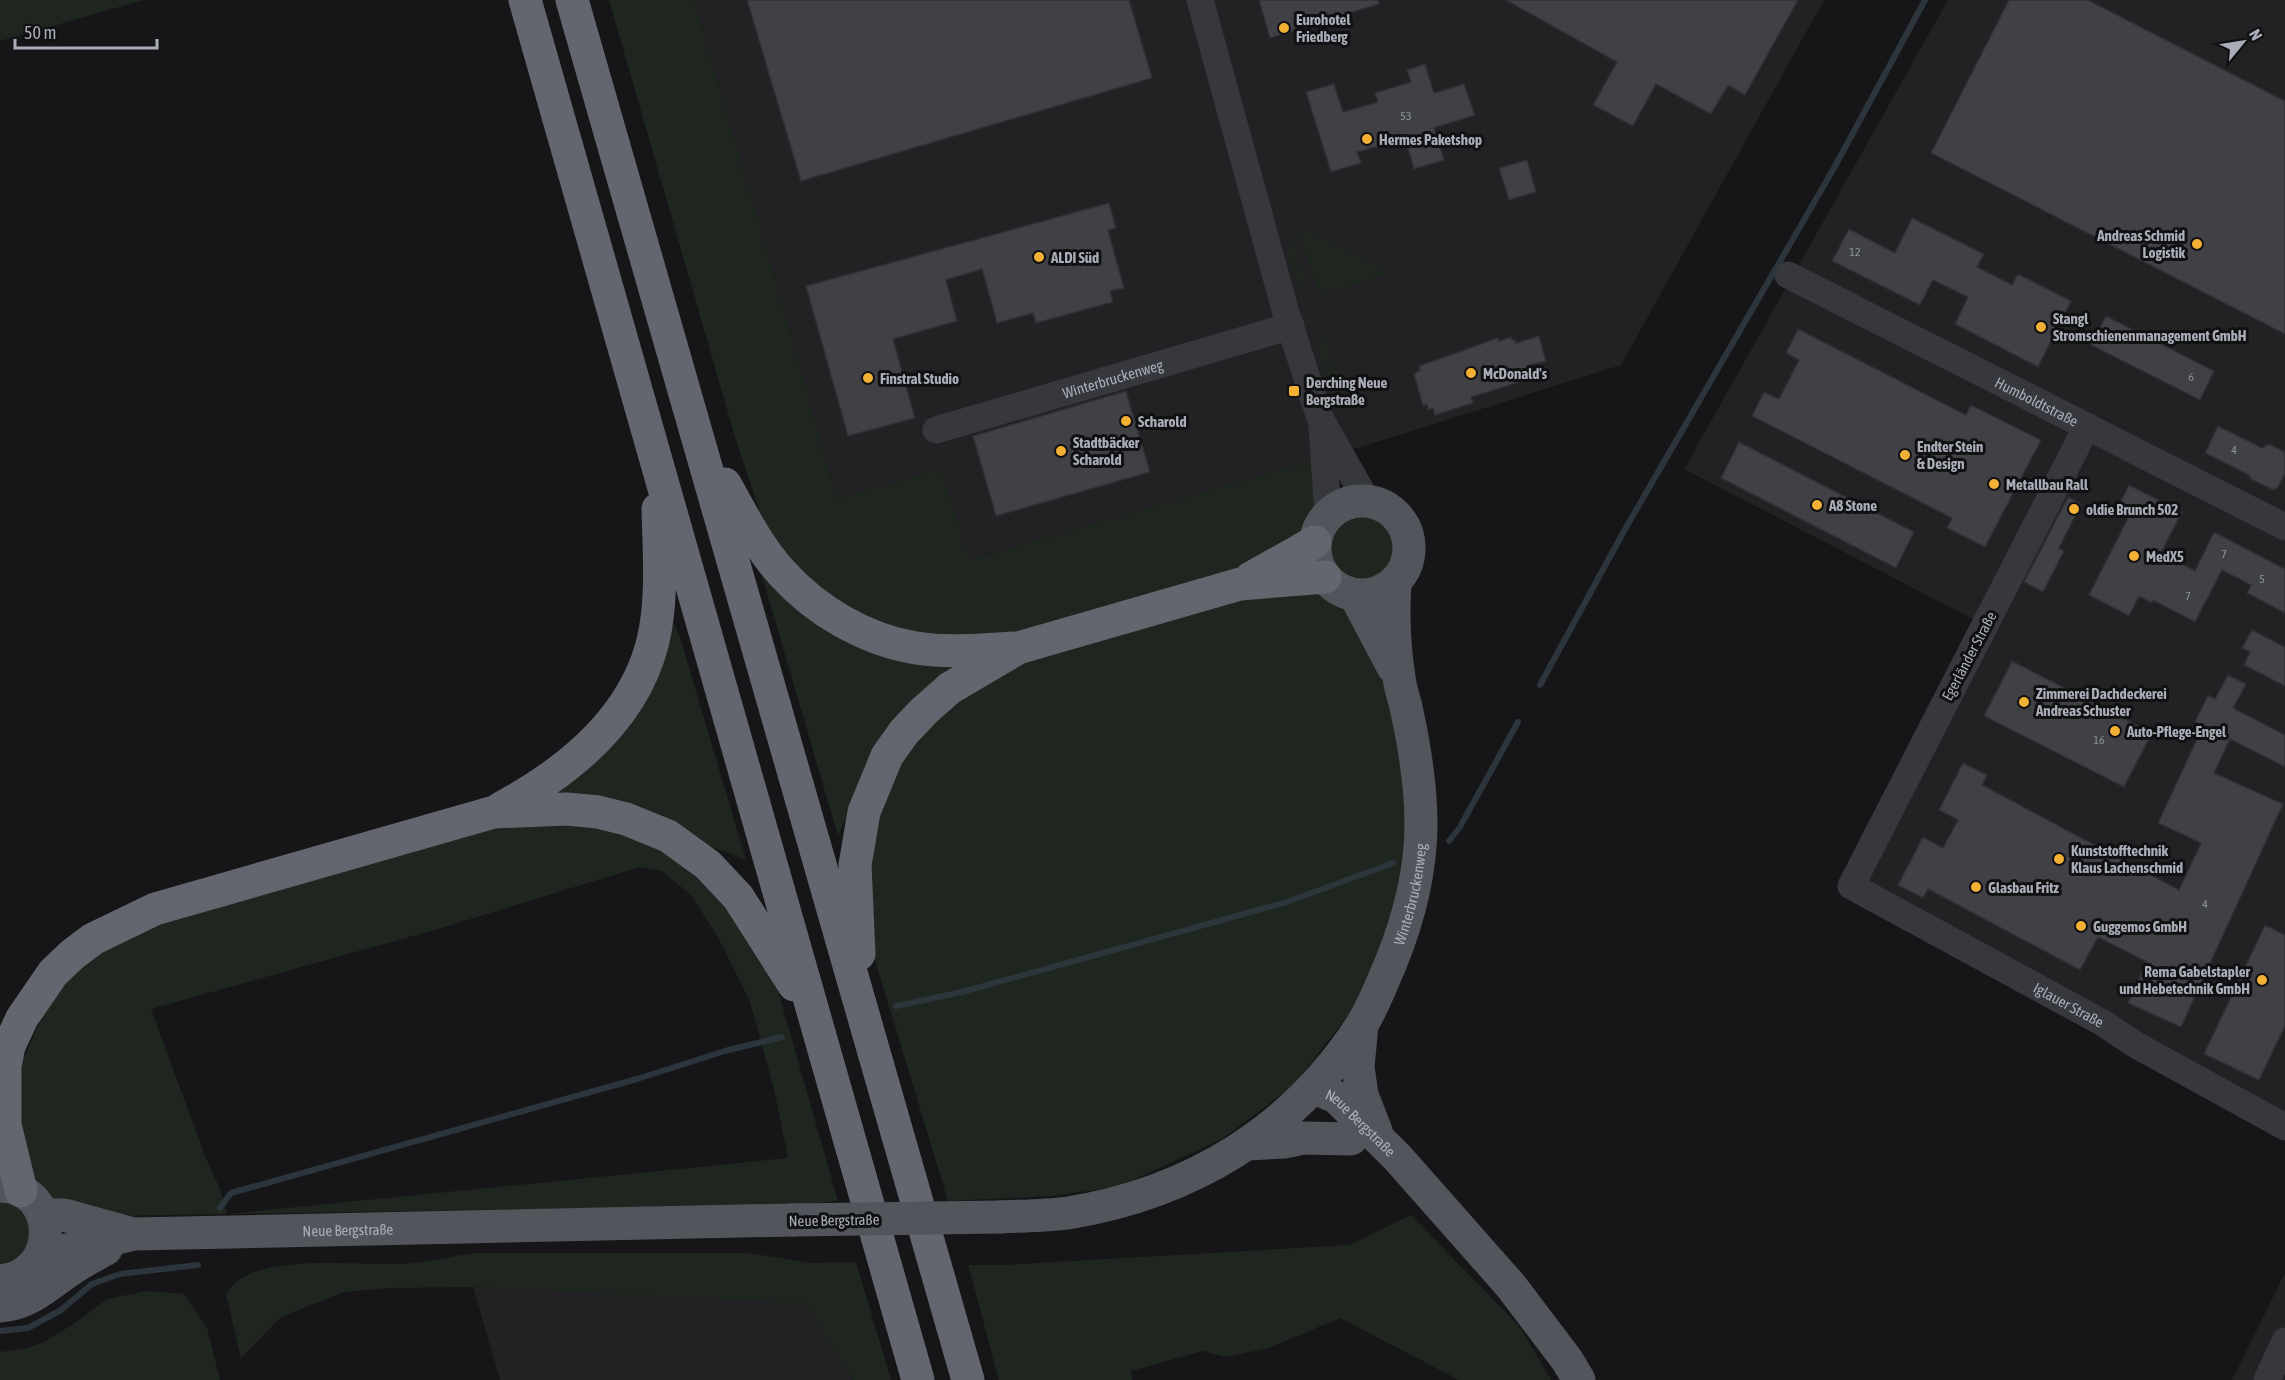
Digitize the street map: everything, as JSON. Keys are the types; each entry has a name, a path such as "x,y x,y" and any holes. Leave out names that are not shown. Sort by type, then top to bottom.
{"highway":[{"path":"525,0 918,1380"},
{"path":"572,0 968,1380"},
{"path":"698,436 745,520 771,559 798,589 831,615 864,632 916,648 958,651 1018,648 1240,584 1325,577"},
{"path":"10,1188 2,1079 9,1046 22,1018 53,973 73,954 117,926 155,909 494,812 531,792 561,771 588,748 613,720 643,670 653,640 659,586 656,459"},
{"path":"1240,584 1321,529"},
{"path":"861,1009 855,865 864,812 875,782 887,756 904,732 924,711 950,688 1018,648"},
{"path":"494,812 567,809 598,812 648,826 688,848 708,865 738,897 817,1022"}],"main road":[{"path":"1353,501 1367,501 1382,505 1394,514 1406,533 1408,555 1404,570 1395,582 1369,595 1354,595 1343,591 1325,577 1315,555 1321,529 1339,506 1353,501"},
{"name":"Winterbruckenweg","path":"1315,1088 1362,1025 1405,928 1419,860 1420,785 1399,677 1394,606 1395,582"},
{"name":"Winterbruckenweg","path":"1354,595 1399,677"},
{"path":"1362,1025 1358,1067 1364,1137"},
{"path":"1315,1088 1322,1113 1364,1137"},
{"name":"Neue Bergstraße","path":"134,1234 228,1230 1000,1217 1067,1213 1143,1196 1187,1179 1247,1144 1281,1119 1315,1088"},
{"path":"1247,1144 1284,1142 1303,1138 1364,1137"},
{"name":"Neue Bergstraße","path":"1364,1137 1446,1214 1494,1265 1567,1360 1578,1380"},
{"path":"0,1281 10,1280 26,1273 42,1253 46,1234 43,1215 37,1205 10,1188"},
{"path":"43,1215 64,1215 134,1234"},
{"path":"42,1253 68,1250 96,1241 134,1234"},
{"path":"0,1306 21,1302 37,1294 72,1269 134,1234"}],"street":[{"path":"1200,0 1291,326 1321,420 1367,501"},
{"name":"Humboldtstraße","path":"1788,275 2285,527"},
{"name":"Winterbruckenweg","path":"936,430 1291,326"},
{"path":"1321,420 1321,529"},
{"name":"Egerländer Straße","path":"1851,886 2087,426"},
{"name":"Iglauer Straße","path":"1851,886 2103,1023 2136,1045 2285,1127"},
{"path":"2267,1380 2285,1341"}],"shaded area":[{"path":"0,0 144,0 0,41"},
{"path":"609,0 694,0 837,499 941,469 969,560 1317,459 1319,506 1309,529 1240,570 1009,638 937,642 865,623 789,566 760,512 735,437"},
{"path":"694,0 1824,0 1621,365 1377,442 968,560 941,469 837,499"},
{"path":"1948,0 2285,0 2285,1112 1861,884 1992,629 1684,469"},
{"path":"1302,229 1383,270 1384,275 1319,293 1299,230"},
{"path":"1292,236 1308,291 1298,281 1291,266 1288,250"},
{"path":"1322,331 1340,382 1329,386 1319,344"},
{"path":"1364,514 1377,517 1389,524 1396,536 1399,549 1396,562 1389,574 1377,581 1364,584 1351,581 1339,574 1332,562 1329,549 1332,536 1339,524 1351,517"},
{"path":"760,569 962,665 868,767 838,836"},
{"path":"1309,591 1347,605 1380,654 1408,807 1400,901 1359,1001 1294,1085 1222,1139 1118,1187 1051,1196 948,1201 871,947 863,860 883,782 958,691 1016,665 1248,597"},
{"path":"667,609 680,637 746,860 708,845 548,797"},
{"path":"529,815 651,837 702,871 774,977 838,1201 795,1205 102,1216 54,1203 32,1181 16,1141 16,1076 47,1006 79,968 127,935 174,917","holes":["640,867 662,871 691,895 719,939 750,1002 774,1089 788,1158 227,1214 220,1189 205,1156 151,1009 438,929"]},
{"path":"0,1199 5,1199 29,1214 30,1251 0,1267"},
{"path":"1411,1215 1519,1326 1551,1380 1459,1380 1340,1318 1269,1348 1226,1357 1203,1351 1131,1371 1132,1380 999,1380 968,1265 1005,1265 1349,1245"},
{"path":"475,1253 747,1253 812,1263 856,1262 891,1380 853,1380 806,1303 473,1287 390,1288 344,1292 281,1317 241,1358 226,1295 238,1280 258,1271 310,1263 410,1263"},
{"path":"2285,1273 2285,1380 2232,1380"},
{"path":"473,1287 807,1303 853,1380 500,1380"},
{"path":"147,1291 184,1294 207,1328 220,1380 0,1380 0,1352 28,1348 44,1342 107,1299"}],"building":[{"path":"747,0 1129,0 1152,78 801,181"},
{"name":"Eurohotel Friedberg","path":"1259,0 1378,0 1379,4 1270,38"},
{"path":"1506,0 1798,0 1745,95 1728,85 1711,114 1656,84 1633,126 1593,105 1617,62"},
{"name":"Andreas Schmid Logistik","path":"2009,0 2088,0 2285,101 2285,334 1931,153"},
{"path":"1425,64 1434,93 1464,84 1475,115 1434,128 1444,160 1414,169 1405,139 1357,152 1361,163 1331,172 1306,92 1334,84 1343,112 1378,102 1375,93 1411,82 1407,70"},
{"path":"1527,160 1536,192 1509,200 1499,168"},
{"path":"1109,203 1116,228 1108,230 1124,288 1110,291 1113,302 1036,323 1033,313 997,323 982,269 946,280 957,321 893,339 915,418 848,436 806,286"},
{"path":"1912,218 1984,254 1977,267 2012,285 2018,274 2071,301 2038,367 1955,324 1968,297 1933,280 1920,305 1832,261 1849,229 1895,253"},
{"path":"2106,316 2214,371 2200,400 2091,345"},
{"name":"Endter Stein & Design","path":"1798,329 1966,415 1971,405 2041,440 1985,547 1947,528 1952,518 1752,416 1764,392 1779,399 1799,360 1786,353"},
{"name":"McDonald's","path":"1539,336 1546,361 1527,366 1529,372 1524,374 1526,380 1471,397 1473,403 1435,415 1433,408 1428,410 1427,404 1423,406 1414,374 1420,370 1419,366 1498,338 1499,341 1511,337 1516,343"},
{"name":"Stadtbäcker Scharold","path":"1126,391 1150,472 996,516 973,436"},
{"path":"2218,426 2262,448 2269,444 2285,452 2285,474 2278,487 2273,490 2205,453"},
{"name":"A8 Stone","path":"1739,442 1914,532 1896,568 1721,478"},
{"path":"2129,485 2182,512 2161,553 2195,571 2214,532 2285,569 2285,613 2247,593 2251,585 2222,570 2195,622 2153,600 2152,603 2139,596 2129,616 2089,595 2128,518 2116,511"},
{"path":"2068,497 2081,504 2059,548 2064,551 2043,592 2024,582"},
{"path":"2252,630 2285,647 2285,686 2244,665 2250,652 2242,648"},
{"path":"2012,661 2152,733 2124,787 1984,716"},
{"path":"2228,675 2246,684 2233,708 2285,735 2285,767 2230,739 2214,773 2283,804 2181,1027 2128,1003 2147,962 2098,937 2080,970 1928,889 1923,898 1898,885 1923,837 1943,848 1958,820 1939,810 1963,763 1987,775 1982,785 2179,890 2201,843 2158,823 2203,726 2195,722 2208,695 2215,699"},
{"name":"Rema Gabelstapler und Hebetechnik GmbH","path":"2265,925 2285,935 2285,1026 2259,1080 2204,1054"}],"waterway":[{"path":"1540,685 1624,531 1834,168 1925,0"},
{"path":"1449,841 1460,827 1518,722"},
{"path":"896,1006 962,992 1287,902 1393,863"},
{"path":"220,1208 231,1193 637,1079 725,1051 782,1037"},
{"path":"0,1331 28,1328 61,1310 92,1284 120,1274 198,1265"}],"place":[{"name":"Eurohotel Friedberg","path":"1284,28"},
{"name":"Hermes Paketshop","path":"1367,139"},
{"name":"Andreas Schmid Logistik","path":"2197,244"},
{"name":"ALDI Süd","path":"1039,257"},
{"name":"Stangl Stromschienenmanagement GmbH","path":"2041,327"},
{"name":"McDonald's","path":"1471,373"},
{"name":"Finstral Studio","path":"868,378"},
{"name":"Derching Neue Bergstraße","path":"1294,391"},
{"name":"Scharold","path":"1126,421"},
{"name":"Stadtbäcker Scharold","path":"1061,451"},
{"name":"Endter Stein & Design","path":"1905,455"},
{"name":"Metallbau Rall","path":"1994,484"},
{"name":"A8 Stone","path":"1817,505"},
{"name":"oldie Brunch 502","path":"2074,509"},
{"name":"MedX5","path":"2134,556"},
{"name":"Zimmerei Dachdeckerei Andreas Schuster","path":"2024,702"},
{"name":"Auto-Pflege-Engel","path":"2115,731"},
{"name":"Kunststofftechnik Klaus Lachenschmid","path":"2059,859"},
{"name":"Glasbau Fritz","path":"1976,887"},
{"name":"Guggemos GmbH","path":"2081,926"},
{"name":"Rema Gabelstapler und Hebetechnik GmbH","path":"2262,980"}]}
